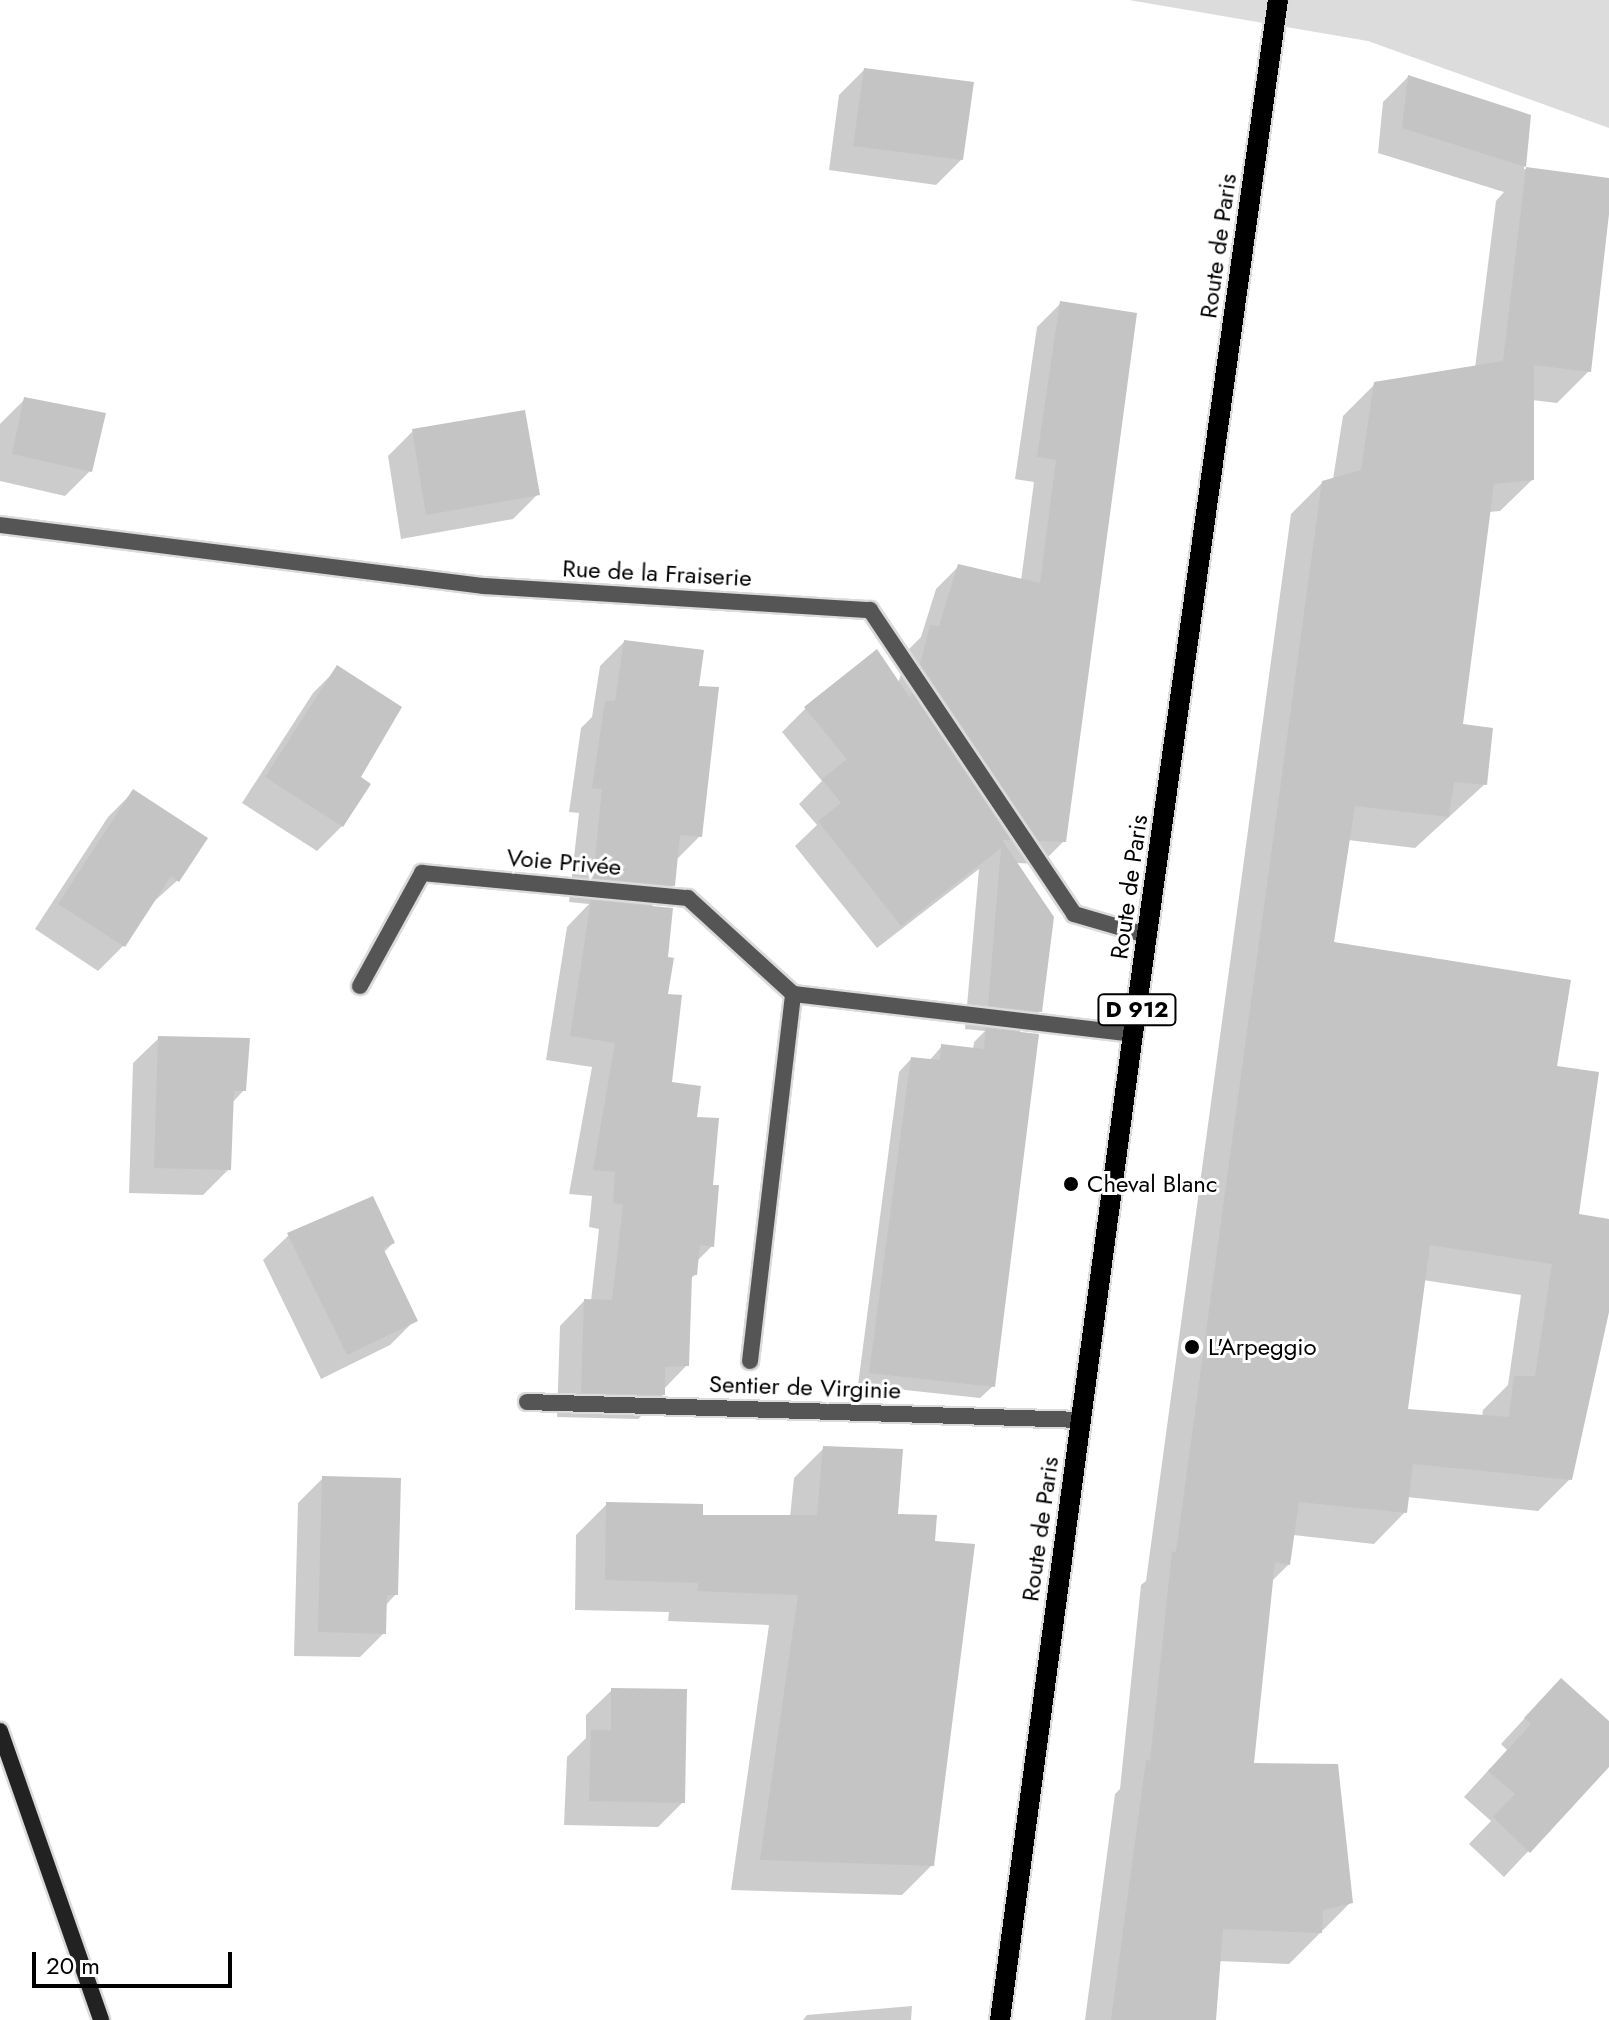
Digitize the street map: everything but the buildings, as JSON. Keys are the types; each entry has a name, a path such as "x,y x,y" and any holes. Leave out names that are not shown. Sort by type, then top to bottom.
{"main road":[{"name":"Route de Paris","path":"1000,2020 1133,1034 1278,0"},
{"path":"0,1731 101,2020"}],"street":[{"name":"Rue de la Fraiserie","path":"0,525 484,586 870,610 1074,914 1149,936"},
{"name":"Voie Privée","path":"360,986 422,873 688,898 793,994"},
{"path":"750,1361 793,994 1133,1034"},
{"name":"Sentier de Virginie","path":"527,1402 1081,1420"}],"shaded area":[{"path":"1129,0 1609,0 1609,128 1368,41"}],"place":[{"name":"Cheval Blanc","path":"1071,1184"},
{"name":"L'Arpeggio","path":"1192,1347"}]}
